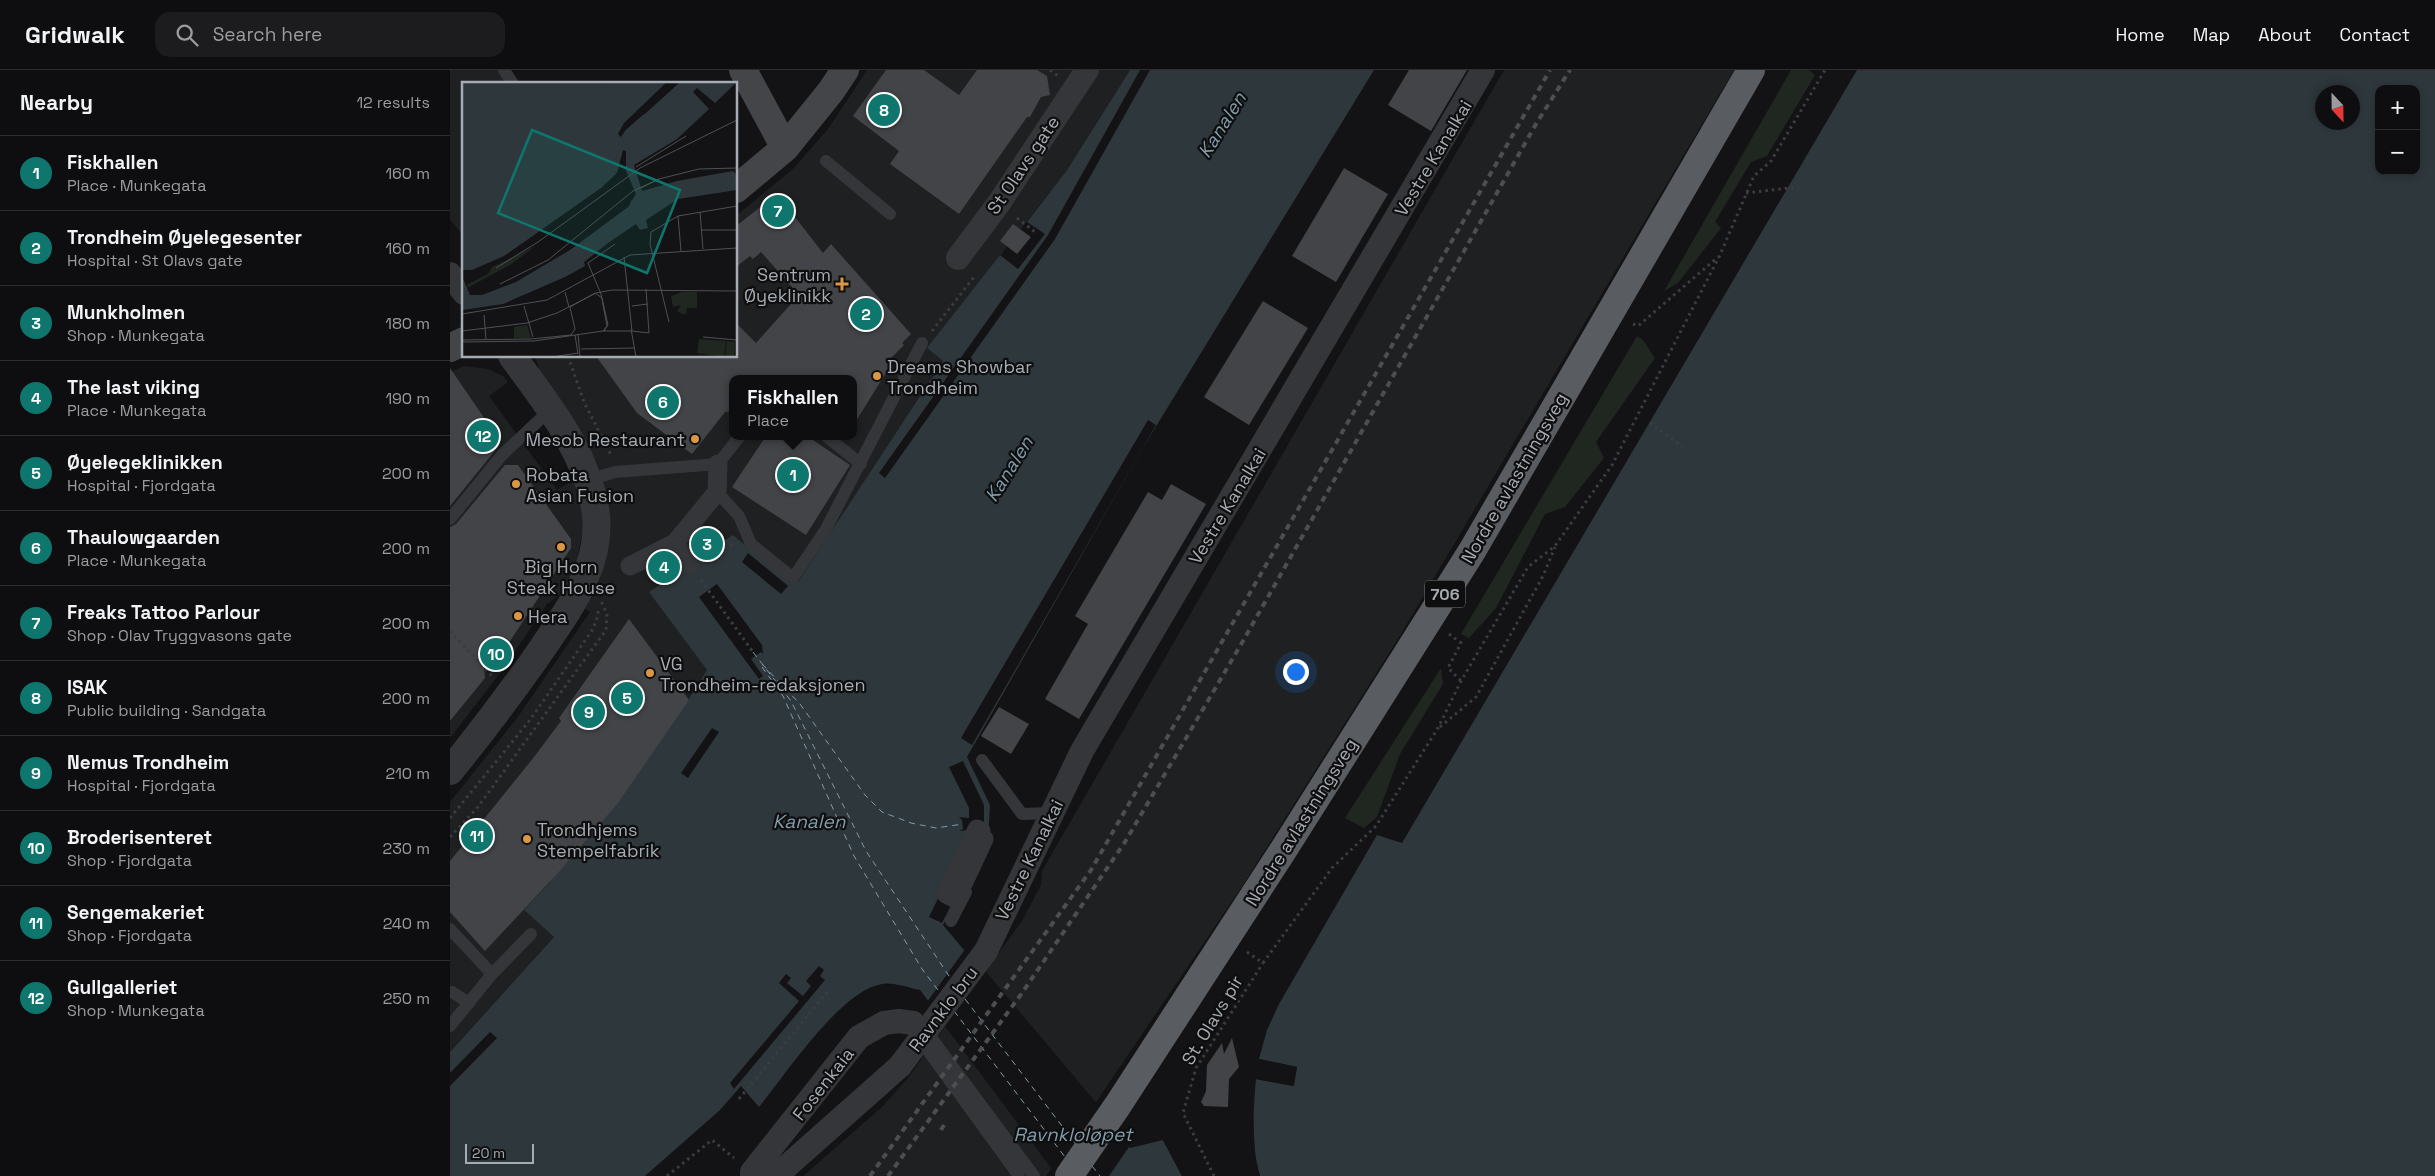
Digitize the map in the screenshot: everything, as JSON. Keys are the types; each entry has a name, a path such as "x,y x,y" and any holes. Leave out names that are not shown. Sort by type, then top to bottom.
{"highway":[{"name":"Nordre avlastningsveg","path":"1069,1176 1118,1105 1284,849 1472,551 1751,70"}],"main road":[{"path":"738,187 785,148 831,91 845,70"},
{"path":"742,78 785,148"},
{"path":"450,348 462,342"}],"street":[{"name":"St Olavs gate","path":"958,258 999,204 1087,70"},
{"name":"Vestre Kanalkai","path":"986,951 1051,813 1088,742 1483,70"},
{"path":"450,274 462,290"},
{"path":"450,771 495,716 576,598 592,587 598,477 576,451 513,358"},
{"path":"630,566 675,543 717,492 718,464"},
{"path":"675,543 690,565"},
{"path":"976,829 981,832 954,892 980,837 984,839 956,899 946,894 976,829"},
{"name":"Ravnklo bru","path":"776,1176 900,1066 986,951"},
{"name":"Fosenkaia","path":"752,1174 859,1038 884,1023 899,1021 913,1023"}],"lane":[{"path":"504,70 512,82"},
{"path":"826,162 890,214"},
{"path":"717,492 739,516 751,544 793,578 826,529 922,343"},
{"path":"450,519 502,454 550,410"},
{"path":"598,477 718,464 737,440"},
{"path":"831,440 861,464"},
{"path":"982,760 1022,814 1051,813"},
{"path":"951,921 990,846"},
{"path":"450,929 492,974"},
{"path":"450,1026 492,974 532,934"},
{"path":"452,992 469,1003"},
{"path":"913,1023 921,1044 1019,1176"},
{"path":"913,1023 927,1029 1034,1176"}],"path":[{"path":"1438,728 1476,697 1542,576 1555,546 1612,464 1720,255 1745,193 1754,176 1772,161 1825,70"},
{"path":"1745,193 1799,187"},
{"path":"1630,323 1638,326 1720,255"},
{"path":"922,343 975,274 958,258"},
{"path":"569,358 584,402 611,453 598,477"},
{"path":"1650,423 1683,448"},
{"path":"1438,728 1461,681 1528,567 1555,546"},
{"path":"450,818 530,720 593,629 598,615 592,587"},
{"path":"450,837 478,807 606,630 607,614 592,587"},
{"path":"708,590 752,652"},
{"path":"450,631 492,676"},
{"path":"1447,633 1462,643 1448,668 1461,681"},
{"name":"St. Olavs pir","path":"1214,1176 1183,1113 1196,1068 1263,963 1332,868 1376,826 1438,728"},
{"path":"1244,950 1263,963"},
{"path":"739,1098 828,991"},
{"path":"667,1176 712,1140 752,1174"}],"shaded area":[{"path":"450,70 504,70 512,82 462,82 462,234 450,219"},
{"path":"867,70 1130,70 1067,170 928,348 943,361 798,582 792,584 769,567 690,565 650,592 707,670 688,700 549,883 524,910 554,937 450,1052 450,802 517,718 590,612 584,608 595,591 603,569 609,532 609,509 602,475 596,461 540,371 536,358 738,358 738,214 794,168 828,129"},
{"path":"1504,70 1734,70 1398,639 1243,885 1046,1176 803,1176 882,1107 907,1079 1022,921 1041,885 1042,871"},
{"path":"1791,70 1809,70 1815,75 1767,156 1751,162 1715,222 1721,228 1678,283 1664,291"},
{"path":"1637,336 1643,340 1655,358 1596,442 1604,458 1565,507 1545,514 1496,608 1469,638 1461,634"},
{"path":"464,366 488,369 503,376 508,382 489,396 557,490 575,479 580,494 583,530 575,567 564,592 547,604 501,672 450,738 450,372"},
{"path":"1441,668 1443,684 1400,754 1377,817 1364,828 1345,818"}],"water":[{"name":"Kanalen","path":"1130,70 1374,70 1141,451 967,757 990,805 988,840 943,925 1130,1148 1163,1140 1182,1176 1060,1176 920,990 896,984 882,984 866,990 849,1001 832,1017 815,1035 759,1107 741,1086 720,1110 645,1176 450,1176 450,1052 554,937 524,910 549,883 688,700 707,670 649,592 733,535 791,583 798,582 943,361 927,348 1000,255 1018,269 1045,234 1027,222 1067,170"},
{"path":"1857,70 2435,70 2435,1176 1260,1176 1254,1140 1256,1079 1294,1086 1297,1067 1259,1059 1267,1030 1279,1004 1377,835 1402,843"}],"pier":[{"path":"1140,70 1150,70 1055,239 885,478 879,473 1048,235"},
{"path":"1148,420 1156,425 972,745 961,738"},
{"path":"748,553 788,586 781,594 742,562"},
{"path":"717,584 762,645 763,654 761,652 751,659 763,676 759,679 699,597"},
{"path":"712,728 719,732 688,778 681,773"},
{"path":"963,761 984,805 984,839 968,830 959,831 963,829 962,820 959,817 969,818 969,808 949,767"},
{"path":"947,880 961,886 942,923 929,917"},
{"name":"Ravnkloløpet","path":"966,948 1131,1144 1109,1176 1057,1176 927,1002"},
{"path":"819,966 824,970 820,976 825,980 734,1089 730,1083 799,1001 779,983 786,974 791,978 787,983 803,996 811,986 806,981"},
{"path":"490,1032 497,1038 450,1086 450,1073"},
{"path":"1259,1059 1297,1067 1293,1086 1256,1079 1257,1077 1291,1084 1294,1069 1259,1061"},
{"path":"1253,1114 1255,1158 1260,1176 1258,1176 1253,1159 1251,1115"},
{"path":"1166,1139 1185,1176 1182,1176 1163,1140"}],"building":[{"path":"886,70 924,70 959,95 977,70 1037,70 1047,76 1050,95 1041,97 1030,117 1027,117 959,214 890,164 899,151 853,116"},
{"path":"1409,70 1467,70 1431,131 1388,105"},
{"path":"1344,168 1388,194 1336,282 1292,256"},
{"path":"777,194 823,253 831,244 911,334 902,343 904,345 889,360 892,363 857,420 857,375 729,375 729,412 725,412 692,454 637,413 597,358 738,358 738,325 756,343 799,295 761,252 753,259 750,256 738,265 738,224"},
{"path":"1013,224 1031,237 1017,254 1000,241"},
{"path":"1263,301 1308,328 1249,425 1204,397"},
{"path":"450,368 498,438 498,447 450,506"},
{"path":"763,440 813,440 850,465 806,535 732,487"},
{"path":"505,465 518,465 571,539 571,548 495,664 484,667 485,678 450,721 450,527 456,524"},
{"path":"1171,484 1206,504 1079,719 1045,699 1088,624 1075,616 1148,492 1162,500"},
{"path":"629,619 689,700 618,803 558,873 485,951 450,912 450,861 561,721 559,718"},
{"path":"999,707 1029,724 1011,754 981,736"},
{"path":"1232,1038 1239,1067 1229,1079 1228,1107 1204,1106 1201,1102 1206,1091 1207,1065 1222,1043 1224,1054"}],"ferry route":[{"path":"753,652 791,701 866,851 951,979"},
{"path":"762,664 800,704 865,795 882,812 911,823 936,828 963,824"},
{"path":"762,667 783,696 854,856 922,969 941,994"},
{"path":"965,999 1075,1143"},
{"path":"954,1011 1065,1157"},
{"path":"1092,1166 1100,1176"}],"railway":[{"path":"870,1176 1091,870 1550,70"},
{"path":"888,1176 1022,993 1125,842 1243,641 1536,124 1570,70"},
{"path":"941,1130 944,1125"}],"place":[{"name":"ISAK","path":"884,110"},
{"name":"Freaks Tattoo Parlour","path":"778,211"},
{"name":"Sentrum Øyeklinikk","path":"842,284"},
{"name":"Trondheim Øyelegesenter","path":"866,314"},
{"name":"Dreams Showbar Trondheim","path":"877,376"},
{"name":"Thaulowgaarden","path":"663,402"},
{"name":"Gullgalleriet","path":"483,436"},
{"name":"Mesob Restaurant","path":"695,439"},
{"name":"Fiskhallen","path":"793,475"},
{"name":"Robata Asian Fusion","path":"516,484"},
{"name":"Munkholmen","path":"707,544"},
{"name":"Big Horn Steak House","path":"561,547"},
{"name":"The last viking","path":"664,567"},
{"name":"Hera","path":"518,616"},
{"name":"Broderisenteret","path":"496,654"},
{"name":"VG Trondheim-redaksjonen","path":"650,673"},
{"name":"Øyelegeklinikken","path":"627,698"},
{"name":"Nemus Trondheim","path":"589,712"},
{"name":"Sengemakeriet","path":"477,836"},
{"name":"Trondhjems Stempelfabrik","path":"527,839"}]}
